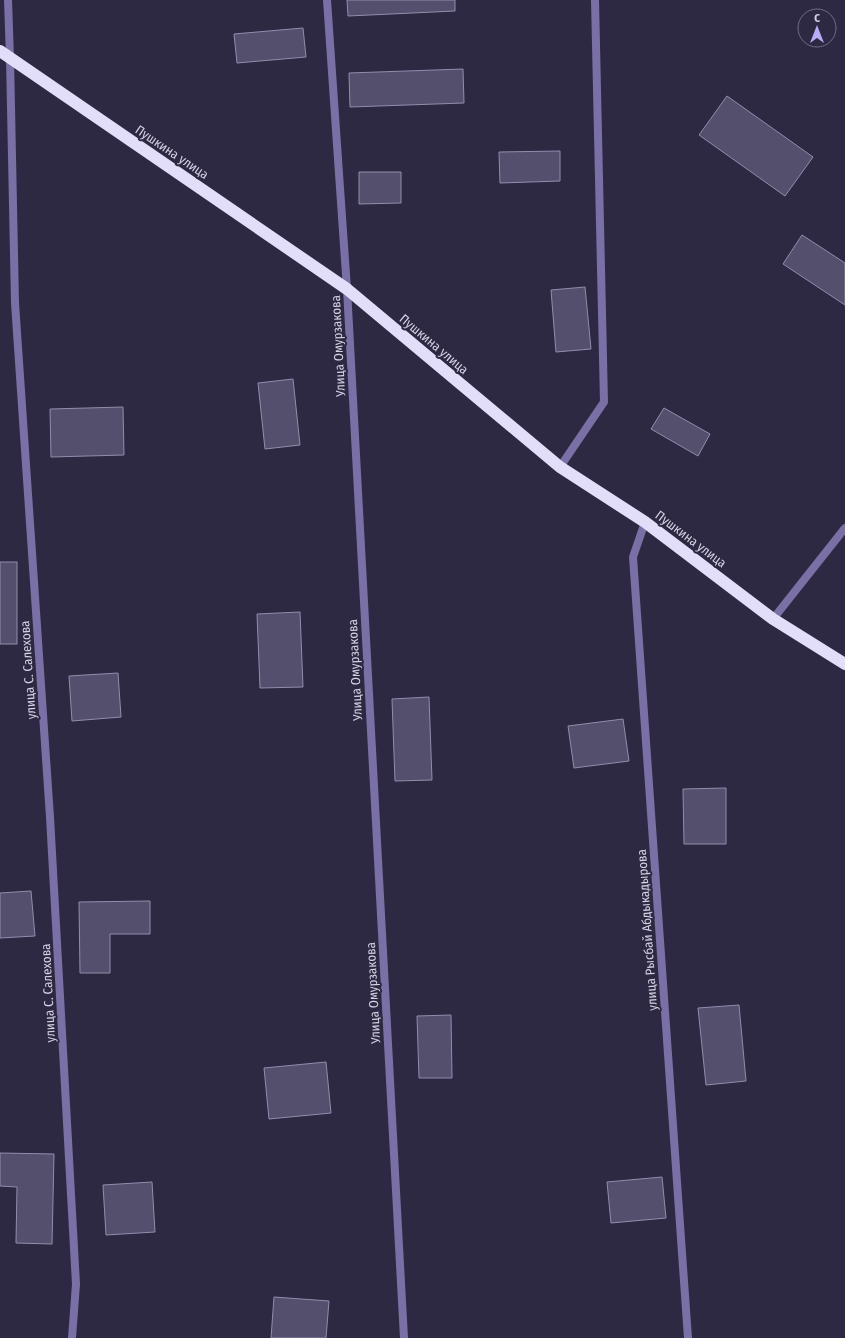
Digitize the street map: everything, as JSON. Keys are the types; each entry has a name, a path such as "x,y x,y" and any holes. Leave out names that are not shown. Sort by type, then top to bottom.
{"highway":[{"name":"Пушкина улица","path":"0,52 347,289 560,467 645,522 773,619 845,664"}],"street":[{"name":"улица С. Салехова","path":"8,0 15,303 51,833 76,1284 72,1338"},
{"name":"Улица Омурзакова","path":"327,0 347,289 404,1338"},
{"path":"560,467 604,402 595,0"},
{"name":"улица Рысбай Абдыкадырова","path":"645,522 633,557 688,1338"},
{"path":"773,619 845,528"}],"building":[{"path":"347,0 455,0 455,11 348,16"},
{"path":"303,28 306,57 237,63 234,34"},
{"path":"463,69 464,103 350,107 349,73"},
{"path":"727,96 813,157 785,196 699,135"},
{"path":"560,151 560,181 500,183 499,152"},
{"path":"359,172 401,172 401,203 359,204"},
{"path":"802,235 845,263 845,305 783,264"},
{"path":"585,287 591,349 556,352 551,290"},
{"path":"293,379 300,445 265,449 258,383"},
{"path":"123,407 124,455 51,457 50,409"},
{"path":"664,408 710,434 698,456 651,429"},
{"path":"0,562 17,562 17,644 0,644"},
{"path":"300,612 303,687 260,688 257,614"},
{"path":"118,673 121,717 72,721 69,676"},
{"path":"429,697 432,780 395,781 392,699"},
{"path":"623,719 629,761 574,768 568,726"},
{"path":"726,788 726,844 684,844 683,789"},
{"path":"31,891 35,936 0,938 0,893"},
{"path":"150,901 150,934 110,934 110,973 80,973 79,902"},
{"path":"739,1005 746,1081 706,1085 698,1008"},
{"path":"451,1015 452,1078 419,1078 417,1016"},
{"path":"326,1062 331,1113 269,1119 264,1068"},
{"path":"0,1153 54,1154 52,1244 16,1243 17,1187 0,1186"},
{"path":"662,1177 666,1218 611,1223 607,1182"},
{"path":"152,1182 155,1232 106,1235 103,1185"},
{"path":"274,1297 329,1301 326,1338 271,1338"}]}
